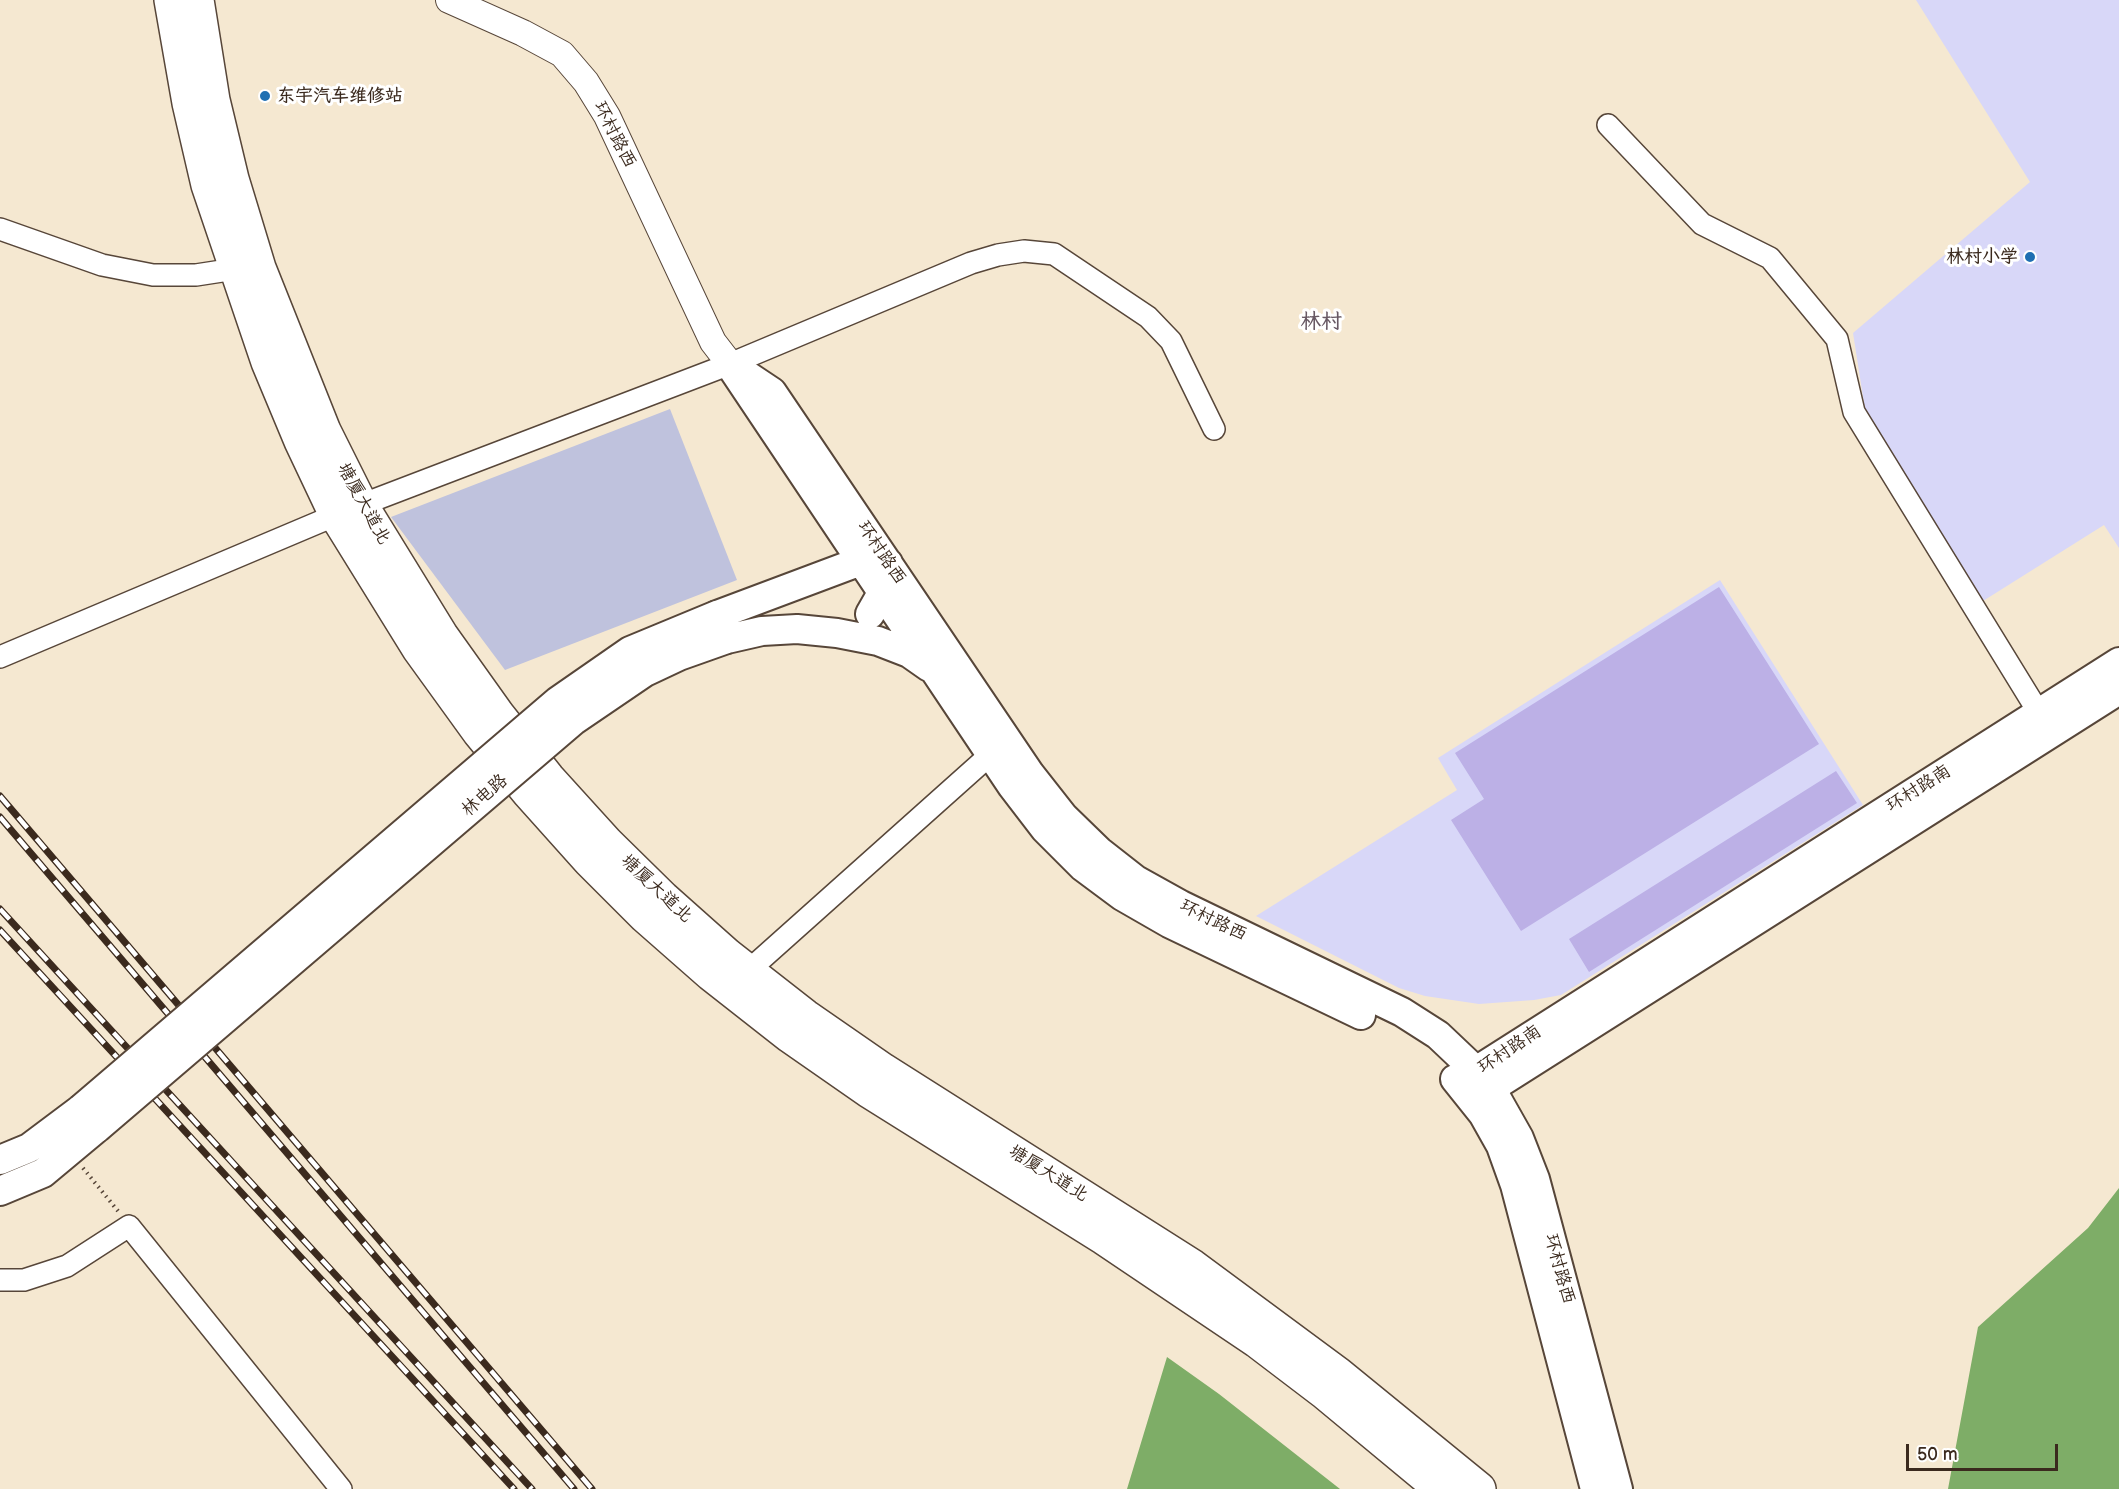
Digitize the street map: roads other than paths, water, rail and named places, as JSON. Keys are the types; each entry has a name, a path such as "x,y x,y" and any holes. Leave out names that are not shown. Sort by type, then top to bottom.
{"main road":[{"name":"塘厦大道北","path":"171,0 189,103 208,185 234,269 300,441 498,715 548,778 607,843 663,898 748,971 805,1016 883,1070 1192,1266 1254,1310 1422,1440 1479,1489"},
{"name":"塘厦大道北","path":"196,0 213,100 229,168 259,268 324,431 349,510 418,649 479,732 589,860 645,916 711,974 781,1029 869,1091 1104,1238 1257,1341 1324,1392 1441,1489"},
{"name":"环村路西","path":"730,364 772,392 861,565 1063,816 1099,851 1136,880 1181,905 1402,1012 1438,1035 1476,1082 1519,1138 1535,1179 1618,1489"},
{"path":"861,565 876,603 866,585 853,575 861,565"},
{"name":"林电路","path":"89,1118 558,701 630,651 722,627 861,565"},
{"name":"环村路西","path":"876,603 936,672 1045,829 1083,867 1122,896 1169,923 1389,1028 1476,1082 1515,1185 1595,1489"},
{"path":"837,633 857,626 876,603"},
{"name":"林电路","path":"722,627 762,631 797,629 837,633 878,641 909,653 936,672"},
{"name":"环村路南","path":"1476,1082 2119,662"},
{"name":"环村路南","path":"1476,1082 2119,690"},
{"path":"0,1191 43,1173 69,1151 89,1118"},
{"path":"0,1160 89,1118"}],"street":[{"name":"环村路西","path":"449,0 523,33 562,54 586,82 607,116 713,342 730,364"},
{"path":"1608,125 1702,224 1770,258 1837,339 1854,412 2039,713"},
{"path":"0,229 102,266 153,275 196,275 234,269"},
{"path":"0,657 349,510 730,364 971,264 998,255 1024,251 1054,254 1148,317 1171,341 1214,429"},
{"path":"748,971 991,754"},
{"path":"0,1280 24,1280 67,1266 129,1226 341,1489"}],"railway":[{"path":"0,796 592,1489"},
{"path":"0,817 574,1489"},
{"path":"0,909 532,1489"},
{"path":"0,930 514,1489"}],"place":[{"name":"东宇汽车维修站","path":"265,96"},
{"name":"林村小学","path":"2030,257"}],"district":[{"name":"林村","path":"1321,323"}]}
